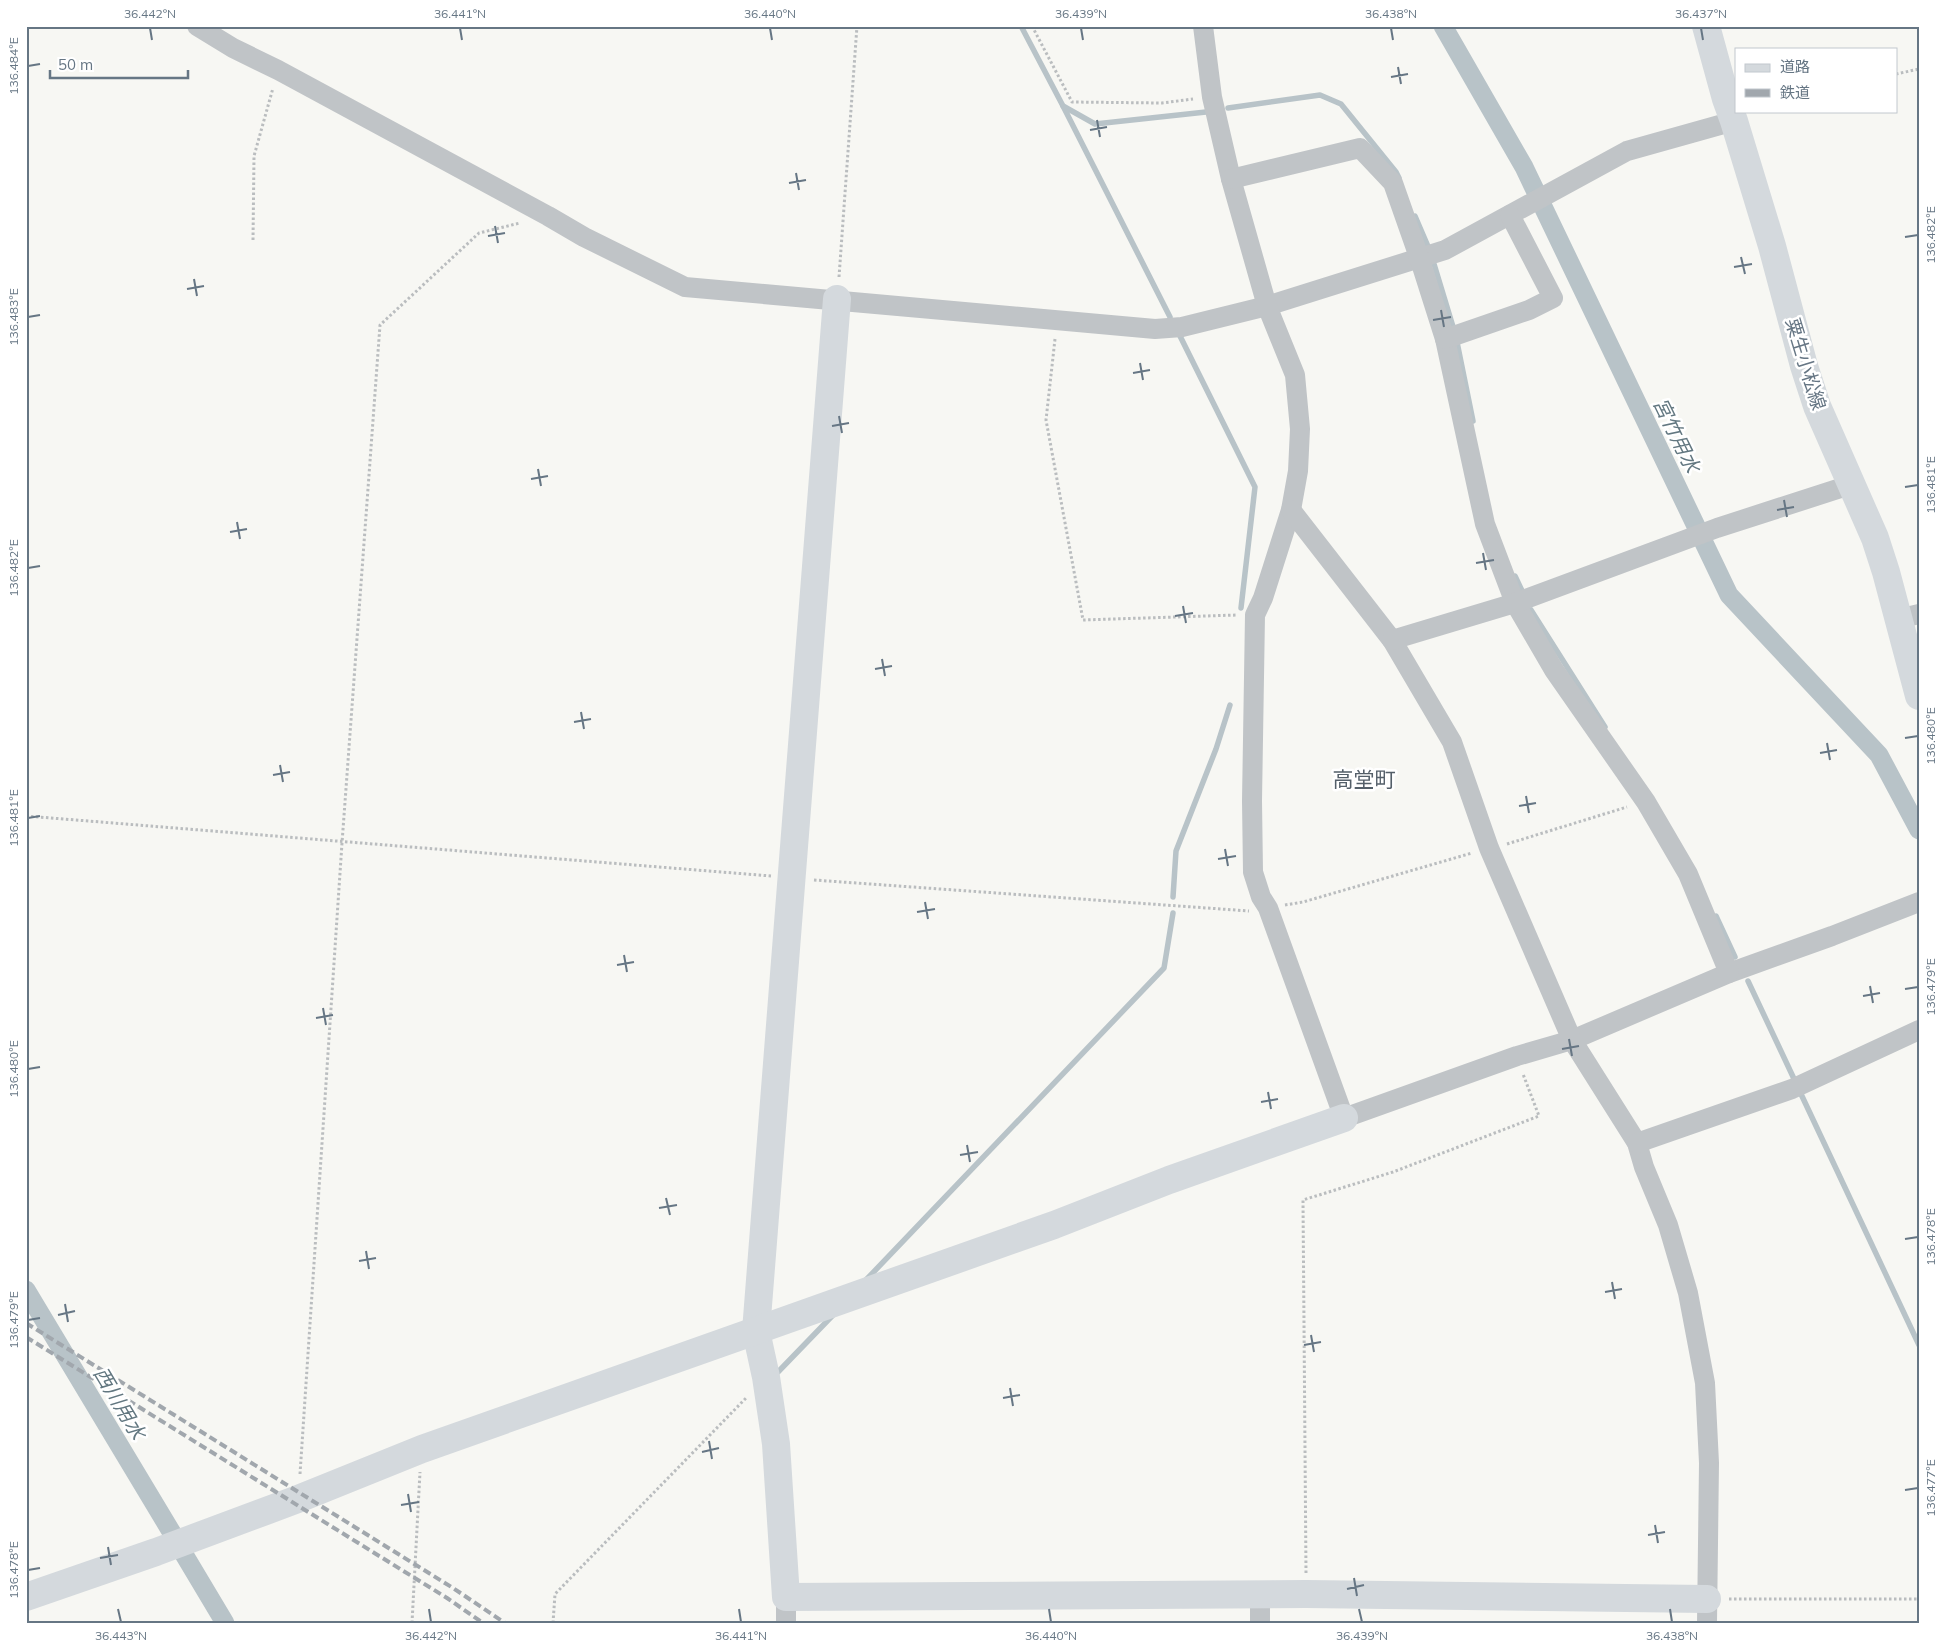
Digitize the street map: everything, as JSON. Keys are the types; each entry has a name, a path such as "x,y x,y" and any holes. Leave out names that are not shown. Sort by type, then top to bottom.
{"street":[{"path":"1203,26 1212,97 1231,178 1267,306 1296,375 1300,429 1298,471 1291,510 1263,598 1255,615 1252,801 1253,872 1260,897 1268,908 1344,1118"},
{"name":"粟生小松線","path":"1706,26 1726,99 1772,246 1804,366 1817,406 1876,538 1886,572 1908,616 1919,696"},
{"path":"207,29 278,70 584,236 685,287 1155,328 1182,326 1267,306 1445,250 1627,151 1734,121"},
{"path":"1231,178 1360,148 1393,183 1445,339 1485,524 1518,602 1554,670 1646,802 1688,874 1729,973"},
{"path":"1445,339 1529,310 1553,298 1517,212"},
{"path":"837,299 756,1331 766,1376 776,1444 786,1610 1306,1594 1707,1611 1709,1462 1705,1382 1688,1293 1668,1225 1644,1167 1637,1143 1572,1040 1489,848 1452,742 1392,640 1291,510"},
{"path":"1392,640 1518,602 1717,528 1852,484"},
{"path":"26,1597 156,1552 298,1499 422,1449 1045,1228 1169,1180 1517,1056 1572,1040 1729,973 1919,902"},
{"path":"1637,1143 1792,1089 1919,1030"},
{"path":"1260,1594 1260,1623"}],"path":[{"path":"837,299 857,26"},
{"path":"1032,26 1072,102 1162,103 1212,97"},
{"path":"1898,74 1919,69"},
{"path":"253,240 254,156 278,70"},
{"path":"298,1499 342,843 380,325 479,233 548,216"},
{"path":"1057,319 1046,420 1083,620 1255,615"},
{"path":"26,816 342,843 792,878 1164,904 1245,912 1303,902 1511,843 1646,802"},
{"path":"1306,1594 1303,1200 1393,1172 1539,1116 1517,1056"},
{"path":"553,1623 555,1594 766,1376"},
{"path":"412,1623 422,1449"},
{"path":"1707,1611 1919,1599"}],"waterway":[{"path":"1021,26 1063,106 1095,124 1206,112"},
{"name":"宮竹用水","path":"1443,26 1524,167 1729,595 1879,755 1919,830"},
{"path":"1228,108 1320,95 1341,104 1399,178"},
{"path":"1063,106 1170,317"},
{"path":"1415,216 1430,251"},
{"path":"1434,264 1454,330"},
{"path":"1180,336 1255,487 1241,608"},
{"path":"1457,342 1473,421"},
{"path":"1515,576 1524,595"},
{"path":"1531,610 1605,727"},
{"path":"1173,897 1176,851 1216,749 1230,705"},
{"path":"865,1281 1164,968 1173,913"},
{"path":"1716,916 1735,957"},
{"path":"1748,981 1795,1081"},
{"path":"1801,1094 1919,1345"},
{"name":"西川用水","path":"26,1290 175,1538"},
{"path":"778,1372 834,1314"},
{"name":"西川用水","path":"182,1551 225,1623"}],"railway":[{"path":"26,1323 453,1588 505,1623"},
{"path":"26,1337 447,1598 483,1623"}],"district":[{"name":"高堂町","path":"1364,779"}]}
